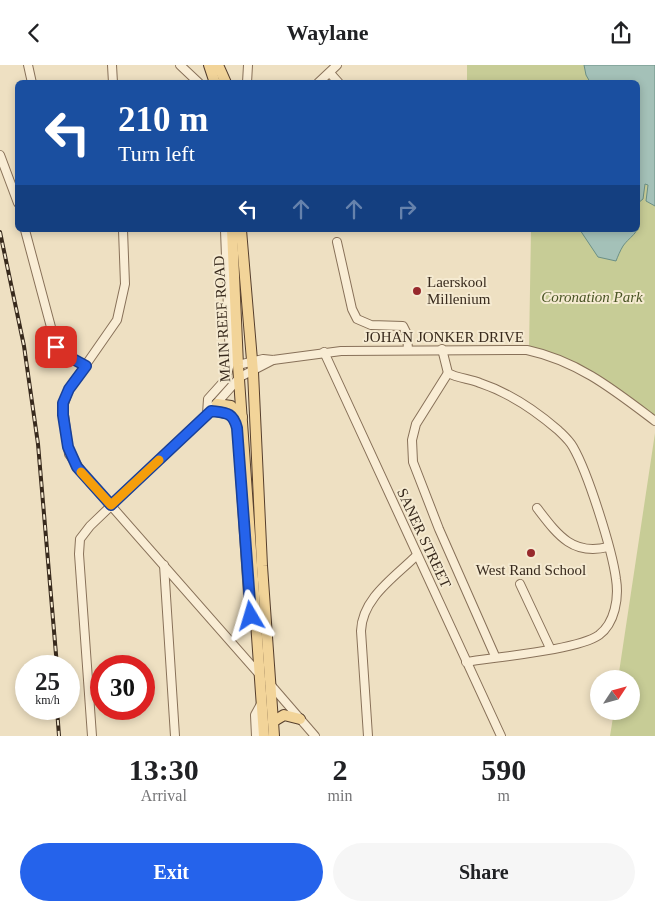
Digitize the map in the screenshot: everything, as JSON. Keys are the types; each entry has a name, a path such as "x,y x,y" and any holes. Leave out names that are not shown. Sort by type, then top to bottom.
{"main road":[{"path":"209,65 214,80"},
{"path":"218,65 225,80"},
{"name":"MAIN REEF ROAD","path":"232,232 238,365 264,736"},
{"name":"MAIN REEF ROAD","path":"241,232 252,367 262,567 272,686 274,736"},
{"path":"212,410 232,406 242,417"},
{"path":"274,721 284,715 300,719"}],"street":[{"path":"28,65 31,80"},
{"path":"112,65 113,80"},
{"path":"180,65 196,80"},
{"path":"247,80 248,65"},
{"path":"322,80 337,65"},
{"path":"330,73 336,80"},
{"path":"0,155 15,195"},
{"path":"26,232 54,342 62,353 86,366"},
{"path":"123,232 125,284 121,305 112,329 69,389 63,403 68,447 77,467 315,736"},
{"path":"212,410 208,399 226,379 230,363 225,232"},
{"path":"337,242 353,315 363,323 403,326 407,334 408,350"},
{"path":"442,349 448,373 416,424 412,440 413,462 439,529 495,656"},
{"name":"JOHAN JONKER DRIVE","path":"240,377 252,367 273,360 324,352 442,349 527,350 555,358 600,380 655,421"},
{"name":"SANER STREET","path":"324,352 501,736"},
{"name":"JOHAN JONKER DRIVE","path":"238,365 252,367"},
{"path":"448,373 494,389 536,414 566,437 577,454 583,470 608,547 616,579 616,591 610,621 604,631 594,637 550,648 466,661"},
{"path":"92,736 79,545 84,532 212,410 240,377"},
{"path":"212,410 232,415 237,428 249,610 256,621"},
{"path":"537,508 555,532 569,543 590,550 608,547"},
{"path":"368,736 360,631 363,613 375,596 417,555"},
{"path":"164,565 175,736"},
{"path":"520,584 550,648"},
{"path":"256,736 254,715 261,704"}],"green space":[{"name":"Coronation Park","path":"467,65 655,65 655,416 615,386 560,356 529,349 531,232 640,232 640,80 467,80"},
{"path":"655,433 655,736 610,736 613,720 640,720 640,670 619,670"}],"water":[{"path":"584,65 655,65 655,206 646,201 648,185 645,184 643,199 640,201 640,80 589,80"},
{"path":"581,232 636,232 623,246 616,261 598,257"}],"railway":[{"path":"0,232 24,346 38,444 56,655"},
{"path":"58,720 59,736"}],"slow traffic":[{"path":"81,472 111,505 159,460"}],"place":[{"name":"Laerskool Millenium","path":"417,291"},
{"name":"West Rand School","path":"531,553"}],"route":[{"path":"56,347 62,353 86,366 69,389 62,407 69,454 77,467 111,505 211,411 232,415 237,428 249,610 251,616"}]}
